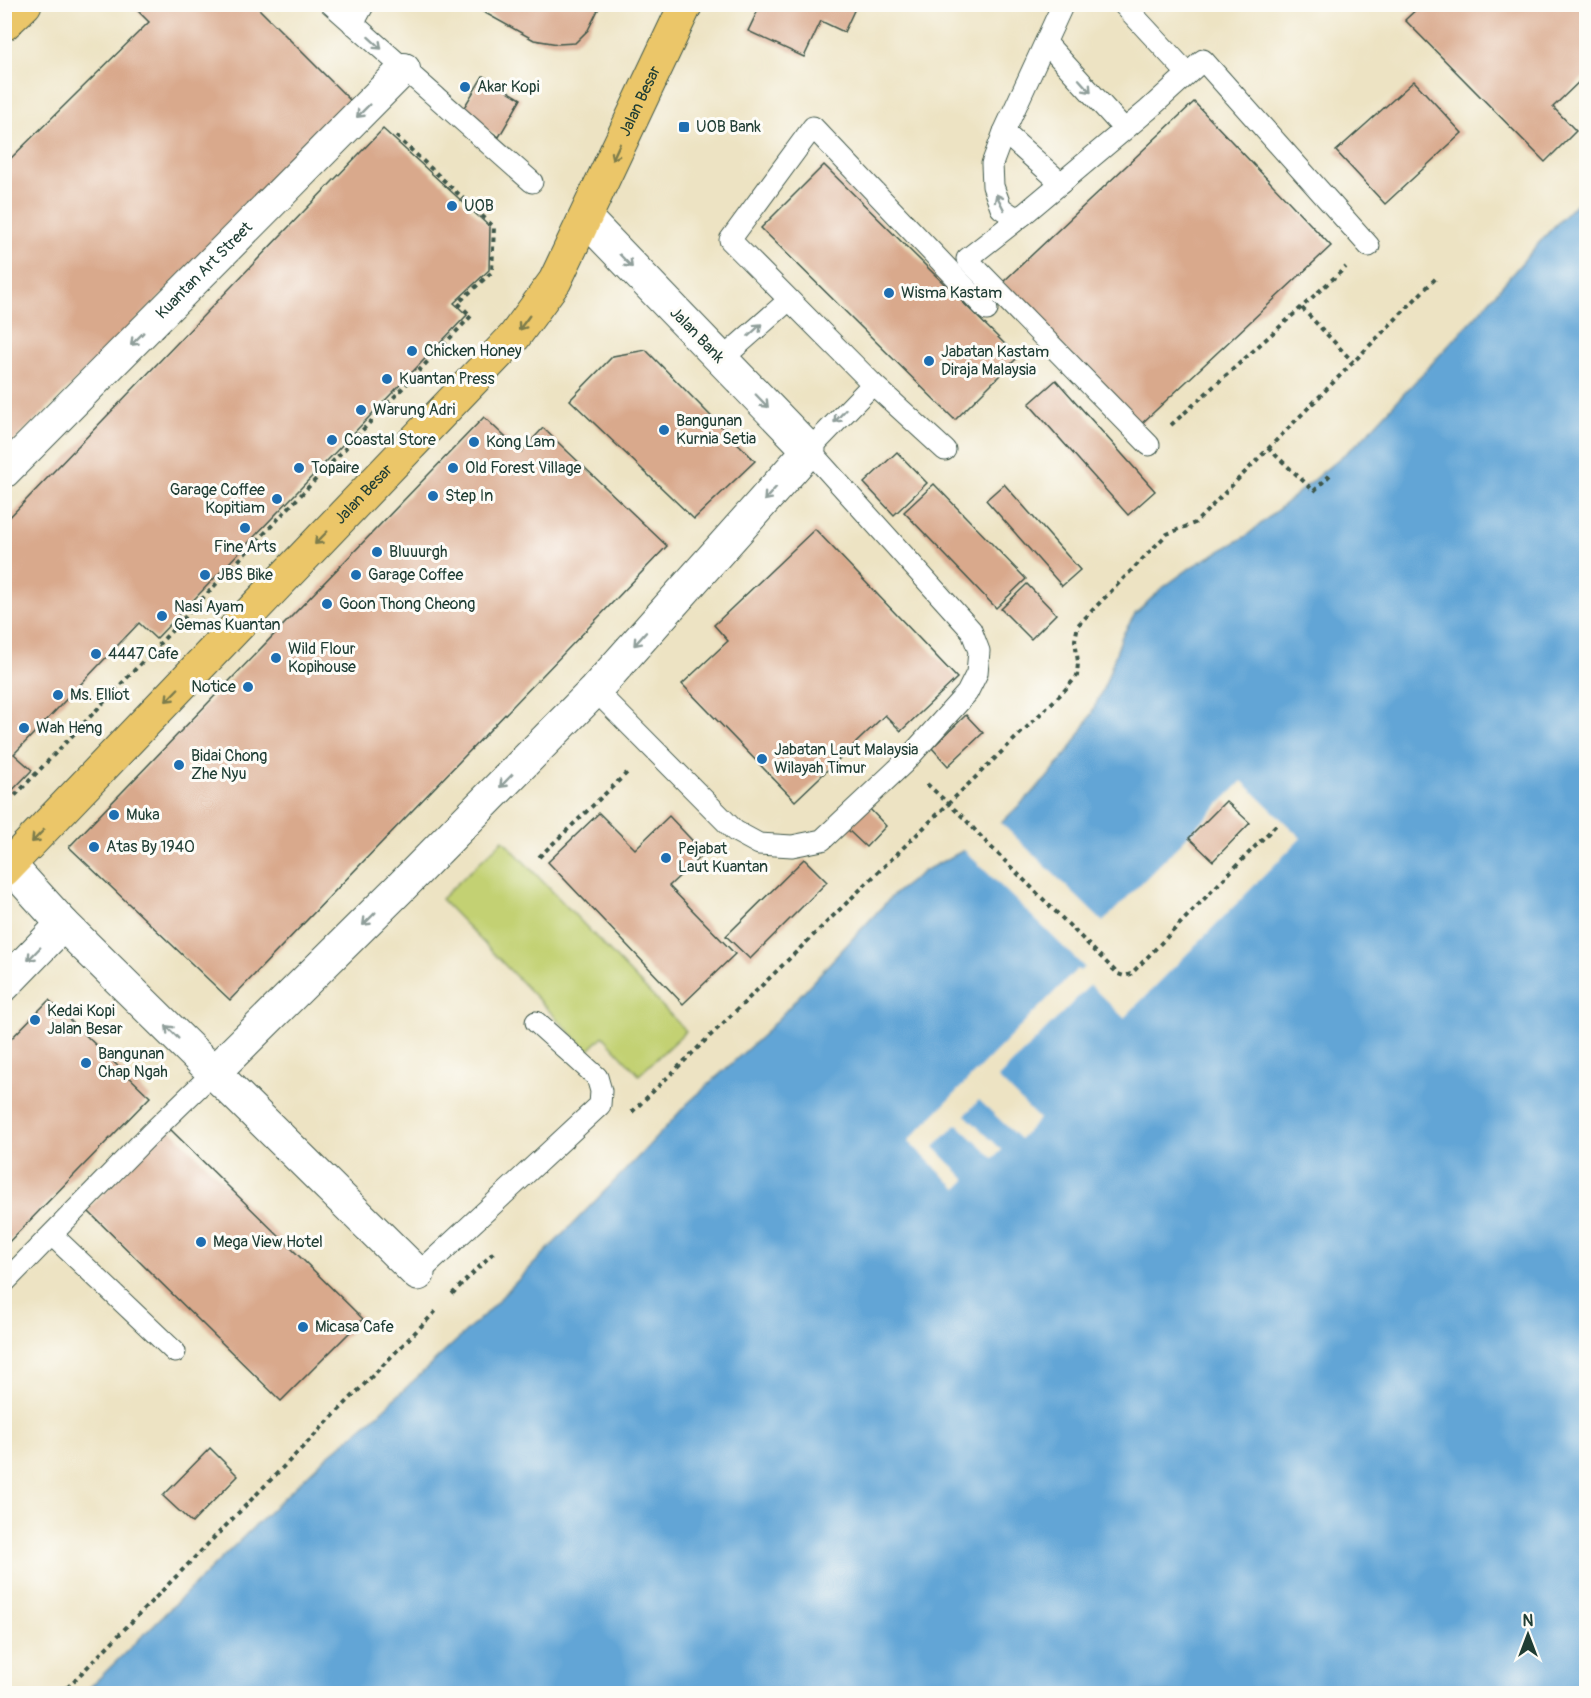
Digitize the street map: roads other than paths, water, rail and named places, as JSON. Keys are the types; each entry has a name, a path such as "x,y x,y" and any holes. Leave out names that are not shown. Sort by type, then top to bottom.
{"highway":[{"path":"4,24 26,4"},
{"name":"Jalan Besar","path":"6,864 514,337 555,281 686,4"}],"street":[{"name":"Kuantan Art Street","path":"4,472 404,69"},
{"name":"Jalan Bank","path":"586,219 809,450"},
{"path":"213,1073 412,877 594,690 809,450"},
{"path":"6,864 63,924 418,1274"},
{"path":"4,985 63,924"}],"lane":[{"path":"331,4 532,182"},
{"path":"353,24 364,4"},
{"path":"1023,215 1014,217 1001,208 993,186 992,164 1004,132 1063,4"},
{"path":"1123,4 1186,73"},
{"path":"1046,43 1124,129"},
{"path":"1149,445 967,259 1148,110 1186,73 1203,60 1369,246"},
{"path":"945,450 873,384 730,240 813,127 987,310"},
{"path":"1004,132 1061,183"},
{"path":"722,360 789,300"},
{"path":"594,690 735,831 759,844 792,846 822,840 904,763 967,693 977,674 979,651 970,630 809,450 873,384"},
{"path":"418,1274 600,1105 601,1091 597,1077 536,1022"},
{"path":"4,1283 213,1073"},
{"path":"52,1235 175,1352"}],"water":[{"path":"1586,193 1586,1693 83,1694 322,1461 379,1413 484,1315 687,1104 763,1035 893,895 924,871 984,840 1046,779 1071,748 1090,717 1106,682 1122,636 1135,614 1161,589 1193,566 1245,537 1360,441"}],"place":[{"name":"Akar Kopi","path":"465,87"},
{"name":"UOB Bank","path":"684,127"},
{"name":"UOB","path":"452,206"},
{"name":"Wisma Kastam","path":"889,293"},
{"name":"Chicken Honey","path":"412,351"},
{"name":"Jabatan Kastam Diraja Malaysia","path":"929,361"},
{"name":"Kuantan Press","path":"387,379"},
{"name":"Warung Adri","path":"361,410"},
{"name":"Bangunan Kurnia Setia","path":"664,430"},
{"name":"Coastal Store","path":"332,440"},
{"name":"Kong Lam","path":"474,442"},
{"name":"Topaire","path":"299,468"},
{"name":"Old Forest Village","path":"453,468"},
{"name":"Step In","path":"433,496"},
{"name":"Garage Coffee Kopitiam","path":"277,499"},
{"name":"Fine Arts","path":"245,528"},
{"name":"Bluuurgh","path":"377,552"},
{"name":"JBS Bike","path":"205,575"},
{"name":"Garage Coffee","path":"356,575"},
{"name":"Goon Thong Cheong","path":"327,604"},
{"name":"Nasi Ayam Gemas Kuantan","path":"162,616"},
{"name":"4447 Cafe","path":"96,654"},
{"name":"Wild Flour Kopihouse","path":"276,658"},
{"name":"Notice","path":"248,687"},
{"name":"Ms. Elliot","path":"58,695"},
{"name":"Wah Heng","path":"24,728"},
{"name":"Jabatan Laut Malaysia Wilayah Timur","path":"762,759"},
{"name":"Bidai Chong Zhe Nyu","path":"179,765"},
{"name":"Muka","path":"114,815"},
{"name":"Atas By 1940","path":"94,847"},
{"name":"Pejabat Laut Kuantan","path":"666,858"},
{"name":"Kedai Kopi Jalan Besar","path":"35,1020"},
{"name":"Bangunan Chap Ngah","path":"86,1063"},
{"name":"Mega View Hotel","path":"201,1242"},
{"name":"Micasa Cafe","path":"303,1327"}]}
